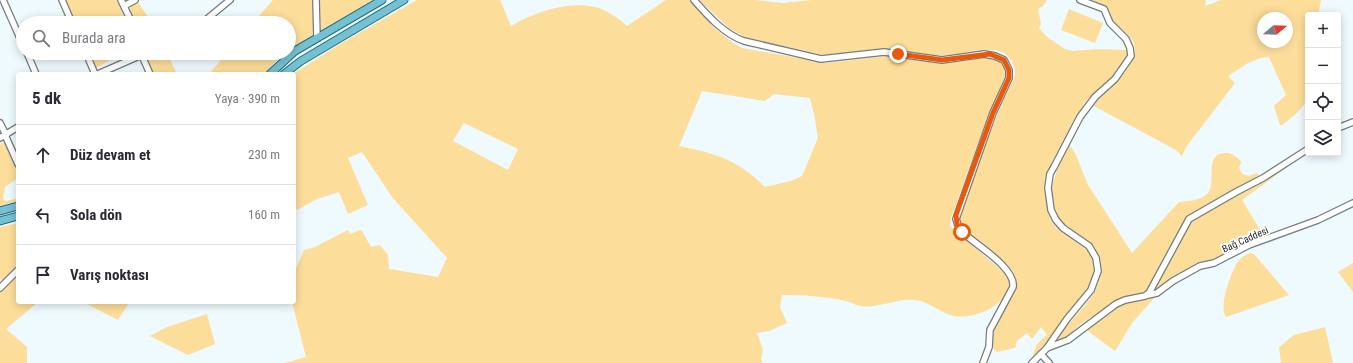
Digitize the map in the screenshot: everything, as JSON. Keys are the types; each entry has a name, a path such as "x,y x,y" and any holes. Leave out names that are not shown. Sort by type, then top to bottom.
{"main road":[{"path":"296,51 382,0"},
{"path":"287,72 301,61 404,0"},
{"path":"272,72 283,60"},
{"path":"0,211 16,207"},
{"path":"0,221 16,217"}],"street":[{"path":"4,0 16,28"},
{"path":"62,0 69,16"},
{"path":"121,0 129,16"},
{"path":"124,6 135,0"},
{"path":"211,16 230,0"},
{"path":"316,0 317,38"},
{"path":"694,0 716,22 734,36 744,41 813,58 828,59 884,52 942,60 984,54 995,56 1004,60 1009,70 1009,78 993,113 956,215 959,228 1008,270 1013,279 1013,287 990,330 989,347 983,363"},
{"path":"1032,363 1047,348 1067,319 1091,290 1098,271 1096,258 1089,246 1059,225 1053,214 1049,196 1050,174 1088,105 1115,79 1131,56 1130,48 1126,39 1110,23 1104,9 1080,0"},
{"path":"29,60 35,72"},
{"path":"90,60 96,72"},
{"path":"101,72 129,60"},
{"path":"146,60 150,72"},
{"path":"1341,127 1353,122"},
{"path":"0,123 4,136 16,160"},
{"path":"4,136 16,128"},
{"path":"1148,295 1178,243 1189,219 1263,178 1305,151"},
{"name":"Bağ Caddesi","path":"1047,348 1066,342 1116,304 1157,293 1173,281 1200,266 1214,263 1249,245 1318,220 1353,203"},
{"path":"0,288 16,272"},
{"path":"1041,354 1049,363"}],"shaded area":[{"path":"65,0 117,0 124,16 73,16"},
{"path":"273,0 314,0 314,27 312,36 296,47 296,16 259,16"},
{"path":"318,0 373,0 320,31"},
{"path":"417,0 500,0 511,26 530,16 552,9 573,5 595,7 608,12 627,26 666,0 690,0 713,27 742,48 826,63 887,56 942,62 984,56 998,59 1005,68 1005,76 976,149 951,218 950,226 1008,276 1009,285 1006,294 992,307 983,312 963,316 954,316 925,302 914,300 867,307 848,301 830,298 782,295 780,307 787,323 769,331 757,333 763,350 761,358 762,363 285,363 306,357 293,304 296,304 296,268 304,250 315,247 348,230 350,234 360,230 371,247 380,245 388,255 389,269 438,277 447,258 392,197 362,152 348,158 368,205 348,214 339,192 317,199 297,210 296,72 340,44","holes":["702,91 765,101 774,94 810,98 818,138 802,176 791,181 765,187 745,170 725,159 679,146","464,123 518,149 508,170 453,141"]},
{"path":"699,0 755,0 782,3 812,0 1047,0 1043,6 1038,9 1041,24 1039,28 1047,37 1065,49 1073,51 1098,49 1126,50 1128,52 1128,57 1119,71 1085,102 1054,158 1045,179 1046,203 1052,222 1057,228 1087,249 1096,263 1096,269 1090,288 1043,348 1034,356 1033,354 1037,344 1047,335 1041,327 1032,339 1027,333 1017,341 1015,348 997,352 992,347 993,331 1015,290 1016,279 1011,269 1003,260 969,236 962,227 959,218 961,209 985,147 1015,74 1012,61 1007,55 995,50 939,55 878,49 838,55 824,55 747,38 730,29"},
{"path":"1090,0 1206,0 1205,6 1221,0 1321,0 1319,12 1305,12 1304,104 1298,112 1280,125 1274,106 1286,95 1269,57 1261,58 1248,63 1228,76 1235,83 1186,147 1182,156 1176,150 1092,105 1122,76 1133,59 1135,50 1131,38 1115,24 1105,7"},
{"path":"138,2 147,16 132,16 129,11 131,6"},
{"path":"1069,9 1103,23 1095,43 1061,30"},
{"path":"93,60 113,60 109,61 96,68"},
{"path":"147,60 170,60 176,72 153,72"},
{"path":"221,60 277,60 266,72 211,72"},
{"path":"4,142 16,167 16,179 5,187 3,199 6,201 16,198 16,202 0,206 0,144"},
{"path":"1069,144 1076,155 1088,185 1132,253 1179,202 1198,199 1208,193 1211,183 1213,163 1219,154 1228,153 1238,158 1241,162 1239,168 1242,174 1249,176 1257,173 1260,177 1192,214 1148,290 1144,293 1117,300 1078,326 1064,340 1059,341 1058,340 1062,332 1092,295 1098,285 1101,274 1101,263 1096,252 1086,241 1062,225 1055,215 1052,205 1051,195 1053,184"},
{"path":"1301,157 1242,200 1265,238 1220,259 1188,269 1154,292 1190,221 1213,210"},
{"path":"16,223 16,269 3,282 0,278 0,227"},
{"path":"1250,253 1254,254 1289,295 1226,317 1224,312 1224,298 1234,268 1238,261"},
{"path":"1353,263 1353,292 1338,272"},
{"path":"16,275 16,304 36,304 6,329 27,347 27,363 0,363 0,290"},
{"path":"1157,295 1132,323 1115,351 1087,329 1117,305 1146,299"},
{"path":"87,304 128,304 118,320"},
{"path":"207,314 215,344 188,355 150,336 167,327"},
{"path":"1325,327 1333,363 1281,363 1279,347 1294,335"}],"route":[{"path":"898,54 942,60 990,54 1000,57 1007,64 1010,74 1009,78 993,113 956,215 957,224 962,232"}]}
